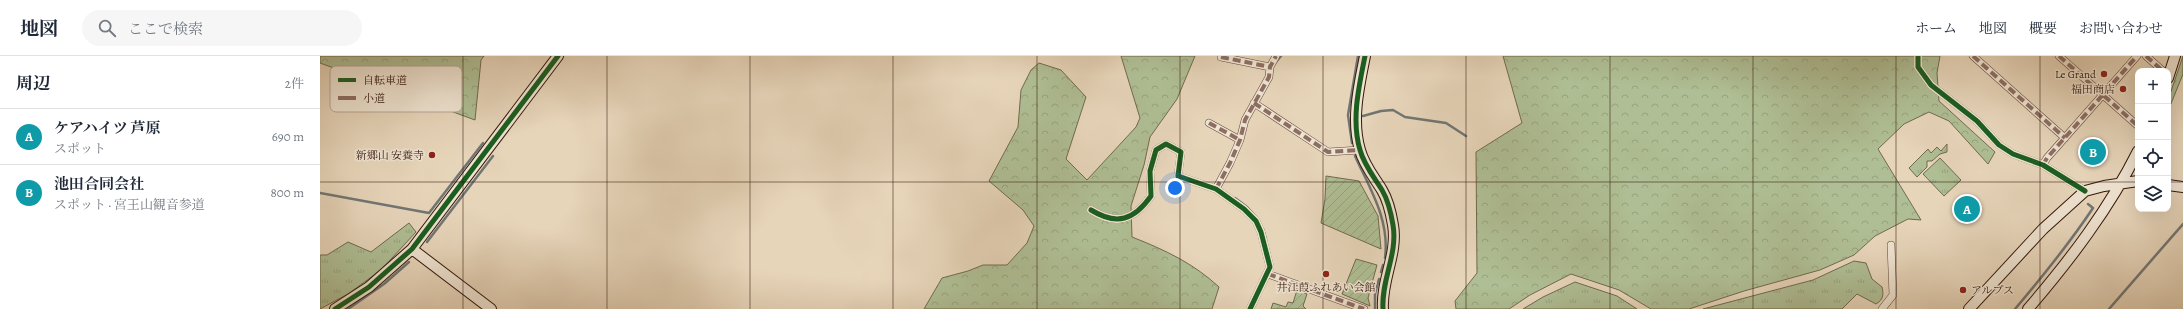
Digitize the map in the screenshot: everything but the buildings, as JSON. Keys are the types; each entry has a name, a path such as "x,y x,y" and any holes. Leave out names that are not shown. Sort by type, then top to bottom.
{"street":[{"path":"335,309 369,287 412,249 558,56"},
{"path":"1216,189 1240,140 1244,120 1269,77 1270,67 1276,56"},
{"path":"1365,56 1355,118 1360,150 1370,172 1383,191 1393,226 1394,249 1384,288 1383,309"},
{"path":"1918,56 1918,67 1931,85 1977,121 1999,145 2013,154 2043,165 2085,191"},
{"path":"1973,56 2065,138"},
{"path":"2059,56 2135,123"},
{"path":"2043,165 2137,56"},
{"path":"2146,56 2159,68"},
{"path":"2170,68 2175,56"},
{"path":"1221,57 1270,67"},
{"path":"1254,103 1328,152 1360,150"},
{"path":"1208,123 1240,140"},
{"path":"1091,210 1104,218 1119,220 1135,213 1151,196 1150,171 1152,158 1156,150 1166,144 1181,152 1178,176 1216,189 1244,209 1256,221 1267,252 1270,267 1268,274 1250,309"},
{"path":"2028,309 2095,226 2121,185 2135,157"},
{"path":"1969,309 2043,229 2085,191 2104,186 2121,185 2135,182"},
{"path":"2171,185 2183,187"},
{"path":"1882,309 1893,295 1891,245"},
{"path":"412,249 491,309"},
{"path":"1268,274 1364,309"}],"green space":[{"path":"320,56 484,56 481,60 475,120 453,112 462,112 462,66 330,67 320,63"},
{"path":"1121,56 1195,56 1177,99 1150,137 1144,165 1131,206 1132,237 1156,247 1189,264 1219,287 1212,309 924,309 942,278 983,265 1007,265 1027,243 1034,226 1023,210 989,181 1018,127 1021,90 1031,70 1039,63 1061,70 1086,97 1066,159 1087,180 1136,127 1140,118"},
{"path":"1503,56 1940,56 1937,73 1939,101 1995,152 1988,164 1949,121 1929,112 1904,124 1878,149 1921,220 1908,219 1875,236 1854,255 1820,270 1744,291 1689,309 1651,309 1619,290 1571,274 1530,295 1509,309 1456,309 1455,301 1477,273 1476,152 1522,123"},
{"path":"2183,56 2183,74 2171,104 2171,91"},
{"path":"1947,144 1947,152 1940,154 1932,161 1927,161 1927,167 1917,177 1909,168 1928,149 1931,153 1937,147 1941,151"},
{"path":"1940,158 1961,180 1944,196 1923,174"},
{"path":"1326,176 1359,181 1378,216 1381,249 1321,223 1325,199"},
{"path":"409,223 416,232 381,270 348,294 320,309 320,255 327,255 348,242 371,252"},
{"path":"1356,259 1377,265 1368,298 1370,306 1342,294"},
{"path":"1854,261 1866,263 1872,279 1882,287 1882,297 1876,304 1857,294 1842,309 1703,309 1813,280"},
{"path":"1575,282 1617,296 1637,309 1523,309 1543,297"},
{"path":"1297,290 1307,294 1303,306 1306,309 1271,309 1273,303 1286,307 1288,302 1293,303"}],"waterway":[{"path":"1275,63 1281,56"},
{"path":"1352,143 1348,115 1358,56"},
{"path":"1363,116 1381,111 1393,110 1405,117 1446,123 1466,136"},
{"path":"320,193 429,213 483,143"},
{"path":"427,242 493,156"},
{"path":"1355,156 1378,205 1382,218 1386,244 1385,258"},
{"path":"1235,198 1247,207 1256,217"},
{"path":"2015,309 2056,260 2084,221 2093,208 2088,204"},
{"path":"2109,309 2183,224"},
{"path":"1263,229 1266,239"},
{"path":"348,309 384,284 409,262"},
{"path":"1381,272 1383,265"},
{"path":"1375,309 1375,294 1379,279"}],"marked path":[{"path":"1216,189 1240,140 1245,120 1269,77 1270,67 1276,56"},
{"path":"1973,56 2065,138"},
{"path":"2059,56 2135,123"},
{"path":"2043,165 2047,158 2137,56"},
{"path":"2146,56 2160,68"},
{"path":"1221,57 1270,67"},
{"path":"1254,103 1328,152 1360,150"},
{"path":"1209,123 1240,140"},
{"path":"1268,274 1364,309"}],"cycle path":[{"path":"335,309 369,287 412,249 558,56"},
{"path":"1365,56 1357,103 1357,139 1364,161 1388,202 1394,236 1392,257 1384,288 1383,309"},
{"path":"1918,56 1918,67 1931,85 1977,121 1999,145 2013,154 2043,165 2085,191"},
{"path":"1091,210 1100,215 1117,219 1124,218 1138,211 1151,196 1150,171 1156,150 1166,144 1181,152 1178,176 1216,189 1244,209 1256,221 1261,232 1270,267 1250,309"}],"place":[{"name":"Le Grand","path":"2104,74"},
{"name":"福田商店","path":"2123,89"},
{"name":"池田合同会社","path":"2093,152"},
{"name":"新郷山 安養寺","path":"432,155"},
{"name":"ケアハイツ 芦原","path":"1967,209"},
{"name":"井江葭ふれあい会館","path":"1326,274"},
{"name":"アルプス","path":"1963,290"}]}
